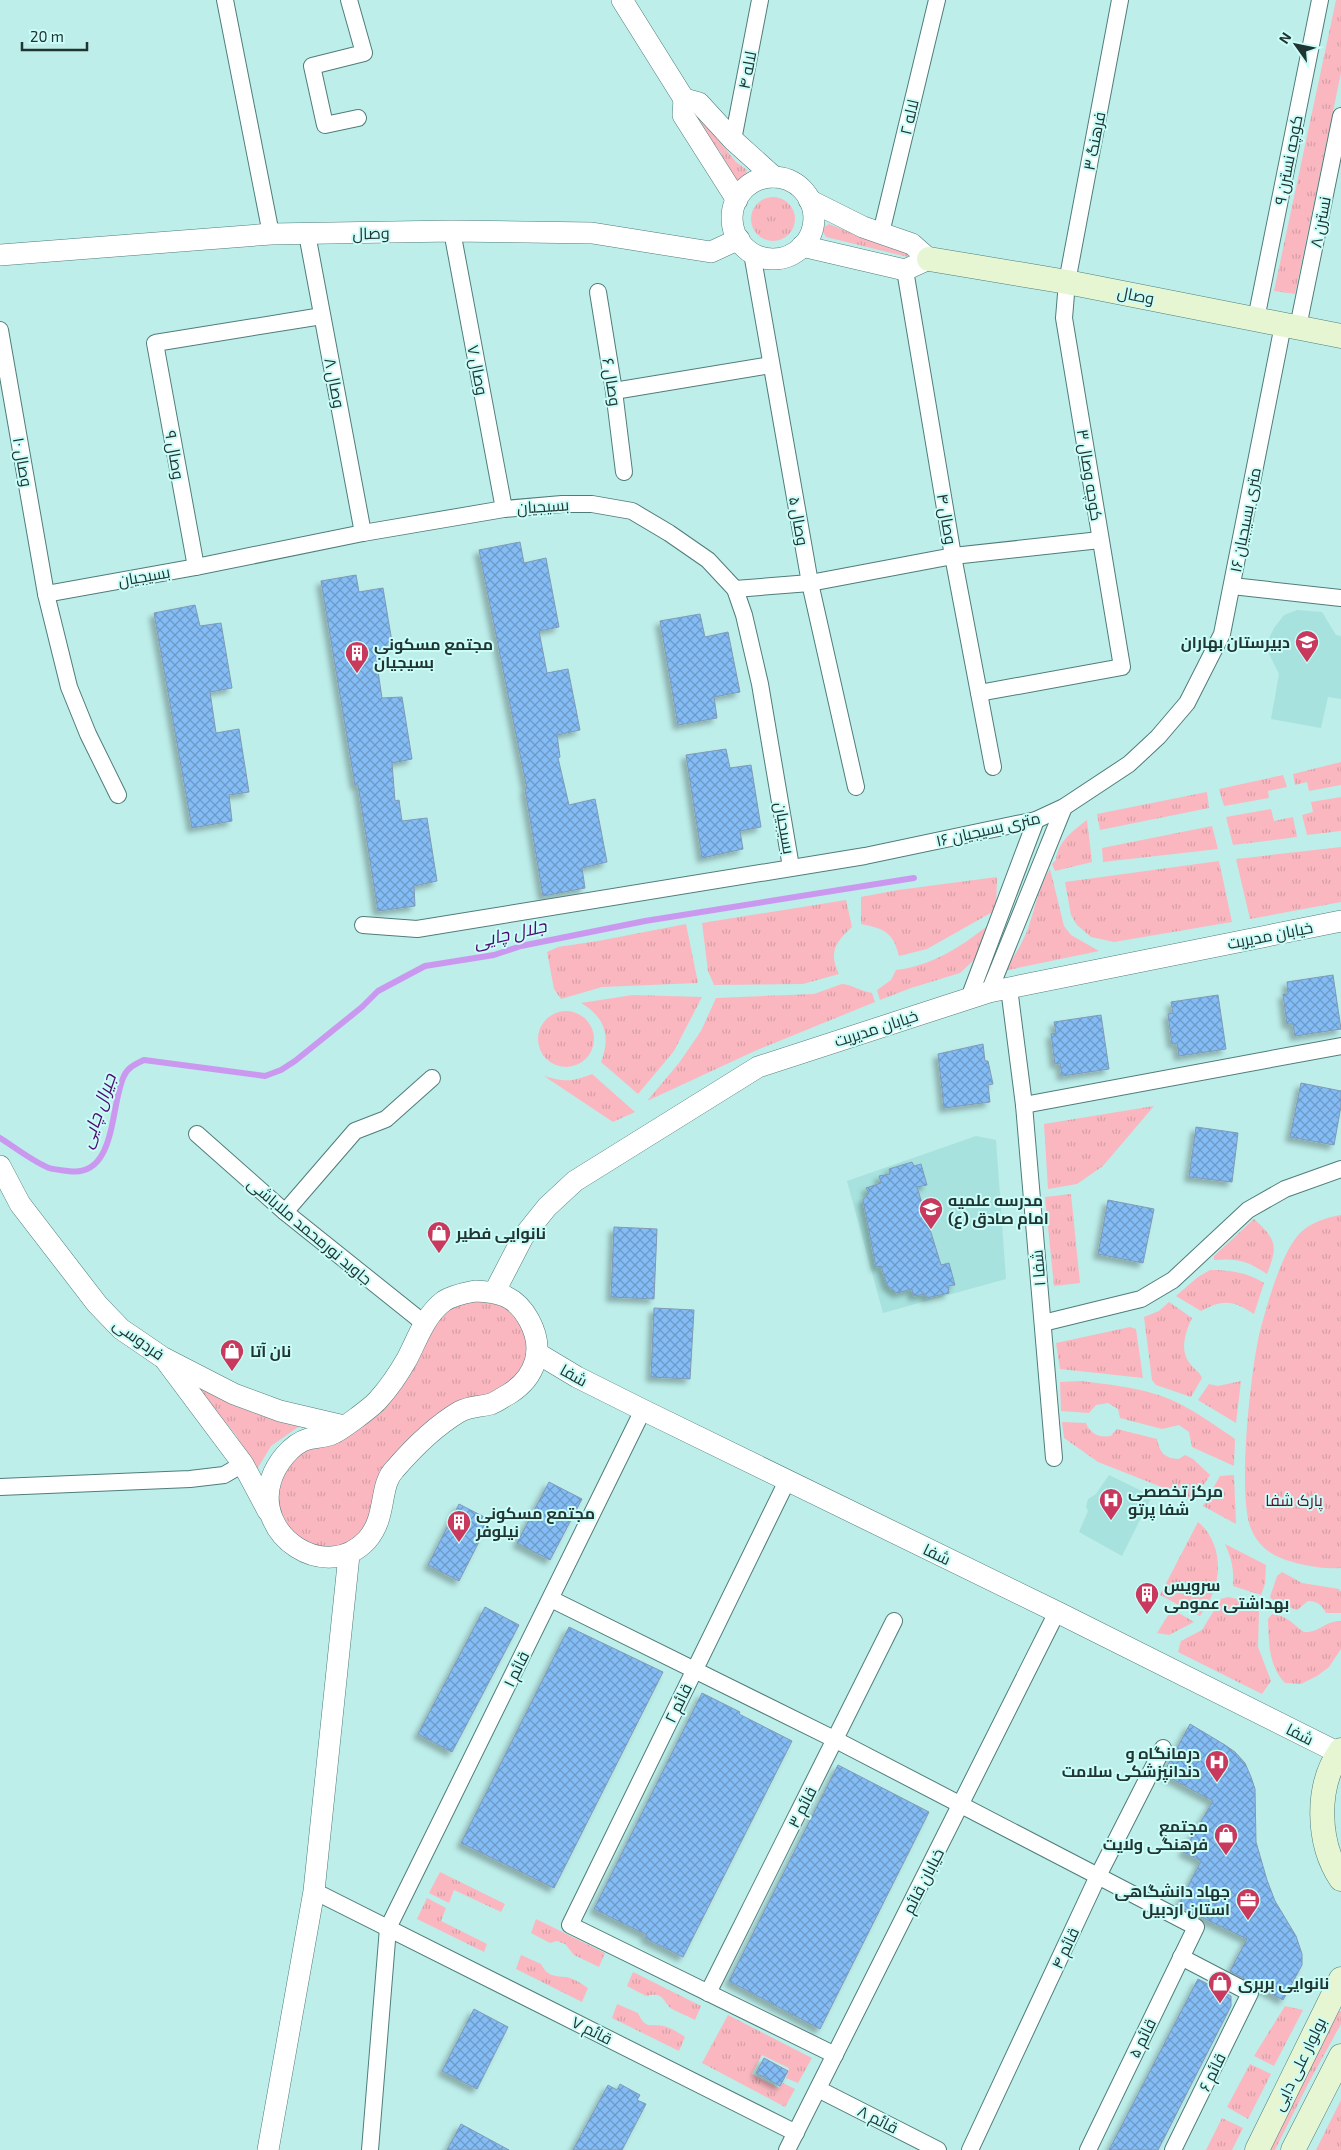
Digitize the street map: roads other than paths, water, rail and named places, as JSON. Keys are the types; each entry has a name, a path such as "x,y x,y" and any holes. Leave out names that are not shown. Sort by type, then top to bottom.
{"main road":[{"name":"وصال","path":"930,259 1067,282 1341,336"},
{"path":"1340,1752 1328,1776 1323,1800 1322,1826 1327,1850 1341,1879"},
{"name":"بولوار علی دایی","path":"1257,2150 1341,1979"},
{"name":"بولوار علی دایی","path":"1293,2150 1341,2056"}],"street":[{"path":"225,0 271,234"},
{"path":"349,0 364,53 312,66 324,124 358,118"},
{"path":"622,0 684,99 683,115 737,200"},
{"name":"لاله ۴","path":"733,140 760,0"},
{"name":"لاله ۲","path":"881,234 937,0"},
{"name":"فرهنگ ۳","path":"1067,282 1120,0"},
{"name":"کوچه نسترن ۹","path":"1256,319 1320,0"},
{"path":"684,99 699,103 733,140 774,177"},
{"name":"نسترن ۸","path":"1291,326 1341,116"},
{"path":"774,177 787,179 799,186 813,208 814,222 810,235 802,246 791,254 778,258 764,258 745,246 735,232 732,219 737,200 749,185 761,179 774,177"},
{"path":"802,246 905,270 930,259 912,244 863,227 809,200"},
{"name":"وصال","path":"0,255 271,234 452,231 592,233 711,252 745,246"},
{"name":"وصال ۷","path":"452,231 504,509"},
{"name":"وصال ۸","path":"307,234 363,533"},
{"name":"وصال ۵","path":"745,246 771,365 810,583 856,787"},
{"name":"وصال ۴","path":"905,270 953,556 993,767"},
{"name":"کوچه وصال ۳","path":"979,693 1122,667 1064,318 1067,282"},
{"name":"وصال ۶","path":"598,292 614,391 624,472"},
{"name":"وصال ۹","path":"196,567 155,343 322,316"},
{"name":"۱۶ متری بسیجیان","path":"363,925 417,929 865,856 1036,820 1064,807 1130,764 1158,738 1187,703 1222,634 1291,326"},
{"name":"وصال ۱۰","path":"0,330 46,594 69,687 88,734 118,795"},
{"path":"614,391 771,365"},
{"name":"بسیجیان","path":"46,594 196,567 363,533 504,509 562,504 592,504 632,511 669,533 708,560 735,589 744,615 760,684 792,867"},
{"path":"735,589 810,583 953,556 1100,540"},
{"path":"1232,586 1341,598"},
{"path":"999,990 1064,807"},
{"path":"969,998 1036,820"},
{"name":"خیابان مدیریت","path":"495,1291 523,1237 547,1207 575,1181 758,1067 969,998 999,990 1341,921"},
{"name":"شفا ۱","path":"999,990 1024,1105 1054,1458"},
{"path":"1024,1105 1341,1046"},
{"path":"284,1212 354,1131 386,1119 432,1078"},
{"name":"جاوید نورمحمد ملاباشی","path":"197,1134 284,1212 425,1324"},
{"path":"1043,1324 1142,1299 1173,1280 1248,1210 1285,1189 1341,1169"},
{"name":"فردوسی","path":"2,1173 20,1204 97,1304 121,1328 162,1357 234,1394 280,1411 344,1426"},
{"path":"162,1357 243,1464 277,1530 298,1549 327,1559 349,1555 365,1542 379,1524 392,1471 428,1434 459,1412 472,1406 492,1404 521,1386 533,1370 537,1354 536,1336 520,1307 510,1298 495,1291 475,1290 444,1301 433,1312 406,1362 378,1400 334,1434 307,1440 289,1452 278,1466 270,1482 270,1516"},
{"name":"شفا","path":"537,1354 576,1377 1340,1752"},
{"name":"قائم ۱","path":"388,1928 644,1410"},
{"path":"0,1487 190,1479 224,1475 243,1464"},
{"name":"قائم ۲","path":"708,1993 570,1925 787,1481"},
{"path":"268,2150 314,1891 349,1555"},
{"path":"551,1599 836,1740 1098,1876"},
{"name":"خیابان قائم","path":"787,2150 1058,1612"},
{"name":"قائم ۳","path":"708,1993 894,1621"},
{"name":"قائم ۴","path":"970,2150 1098,1876 1163,1748"},
{"name":"قائم ۵","path":"1088,2150 1196,1927 1098,1876"},
{"name":"قائم ۷","path":"314,1891 796,2133"},
{"path":"370,2150 388,1928"},
{"name":"قائم ۶","path":"1173,2150 1250,1993 1181,1957"},
{"path":"708,1993 835,2055"},
{"name":"قائم ۸","path":"818,2089 938,2150"}],"waterway":[{"name":"جلال چایی","path":"0,1138 49,1168 68,1171 84,1170 95,1163 104,1152 124,1076 132,1066 144,1060 265,1076 281,1070 295,1061 362,1007 378,991 425,966 494,955 521,946 645,921 914,878"}],"place":[{"name":"دبیرستان بهاران","path":"1307,663"},
{"name":"مجتمع مسکونی بسیجیان","path":"357,674"},
{"name":"مدرسه علمیه امام صادق (ع)","path":"931,1230"},
{"name":"نانوایی فطیر","path":"439,1254"},
{"name":"نان آتا","path":"232,1372"},
{"name":"مرکز تخصصی شفا پرتو","path":"1111,1521"},
{"name":"مجتمع مسکونی نیلوفر","path":"459,1543"},
{"name":"سرویس بهداشتی عمومی","path":"1147,1615"},
{"name":"درمانگاه و دندانپزشکی سلامت","path":"1217,1783"},
{"name":"مجتمع فرهنگی ولایت","path":"1226,1856"},
{"name":"جهاد دانشگاهی استان اردبیل","path":"1248,1921"},
{"name":"نانوایی بربری","path":"1220,2004"}],"water label":[{"name":"جیرال چایی","path":"98,1111"}],"park label":[{"name":"پارک شفا","path":"1294,1500"}]}
